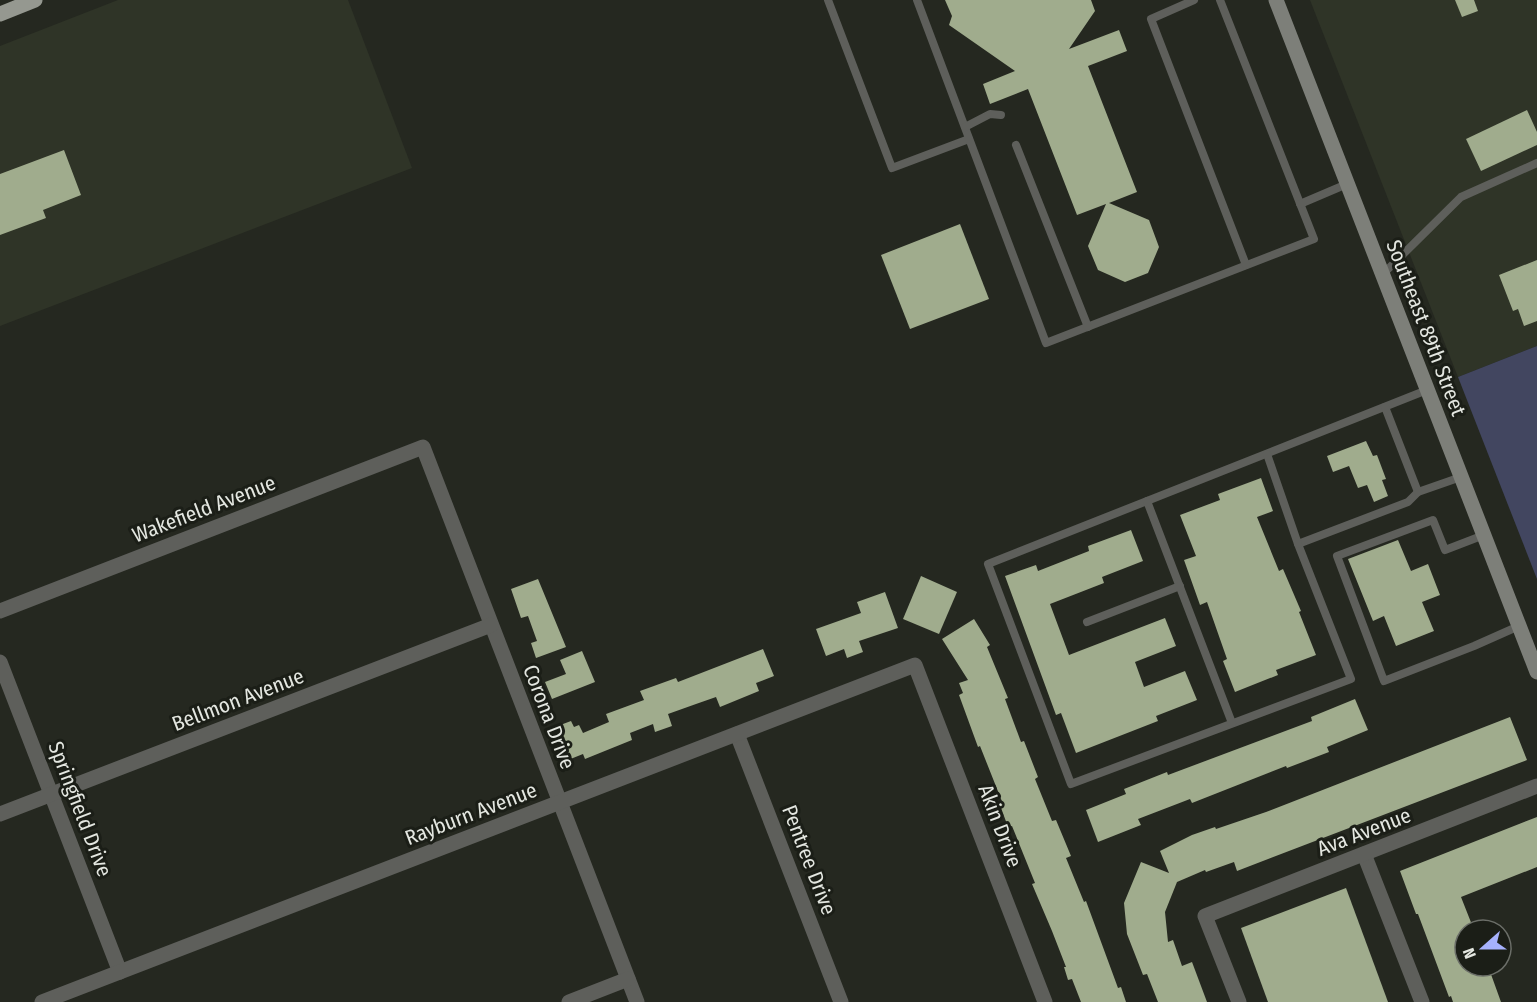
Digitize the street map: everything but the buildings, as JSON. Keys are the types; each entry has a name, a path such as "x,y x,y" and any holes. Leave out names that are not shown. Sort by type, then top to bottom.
{"main road":[{"path":"0,14 35,0"},
{"name":"Southeast 89th Street","path":"1276,0 1537,672"}],"street":[{"name":"Wakefield Avenue","path":"0,611 423,447"},
{"name":"Corona Drive","path":"423,447 637,1002"},
{"name":"Bellmon Avenue","path":"0,814 491,625"},
{"name":"Springfield Drive","path":"0,662 120,972"},
{"name":"Rayburn Avenue","path":"42,1002 915,665"},
{"name":"Akin Drive","path":"915,665 1045,1002"},
{"name":"Pentree Drive","path":"737,734 841,1002"},
{"name":"Ava Avenue","path":"1239,1002 1205,916 1537,786"},
{"path":"1364,854 1422,1002"},
{"path":"569,1002 628,979"}],"lane":[{"path":"828,0 892,168 969,139"},
{"path":"917,0 1046,343 1314,239 1220,0"},
{"path":"1194,0 1184,2 1151,19 1246,265"},
{"path":"965,127 990,114 1001,116"},
{"path":"1016,145 1088,327"},
{"path":"1383,274 1461,197 1537,163"},
{"path":"1300,204 1347,184"},
{"path":"1267,453 1298,544 1351,679 1071,784 988,564 1267,453 1428,390"},
{"path":"1385,407 1418,492"},
{"path":"1298,544 1408,502 1418,492 1461,477"},
{"path":"1147,501 1232,723"},
{"path":"1484,535 1444,550 1433,520 1337,556 1384,681 1519,626"},
{"path":"1087,622 1180,586"}],"shaded area":[{"path":"118,0 348,0 412,168 0,326 0,46"},
{"path":"1310,0 1537,0 1537,346 1458,377"},
{"path":"1537,346 1537,579 1458,377"}]}
